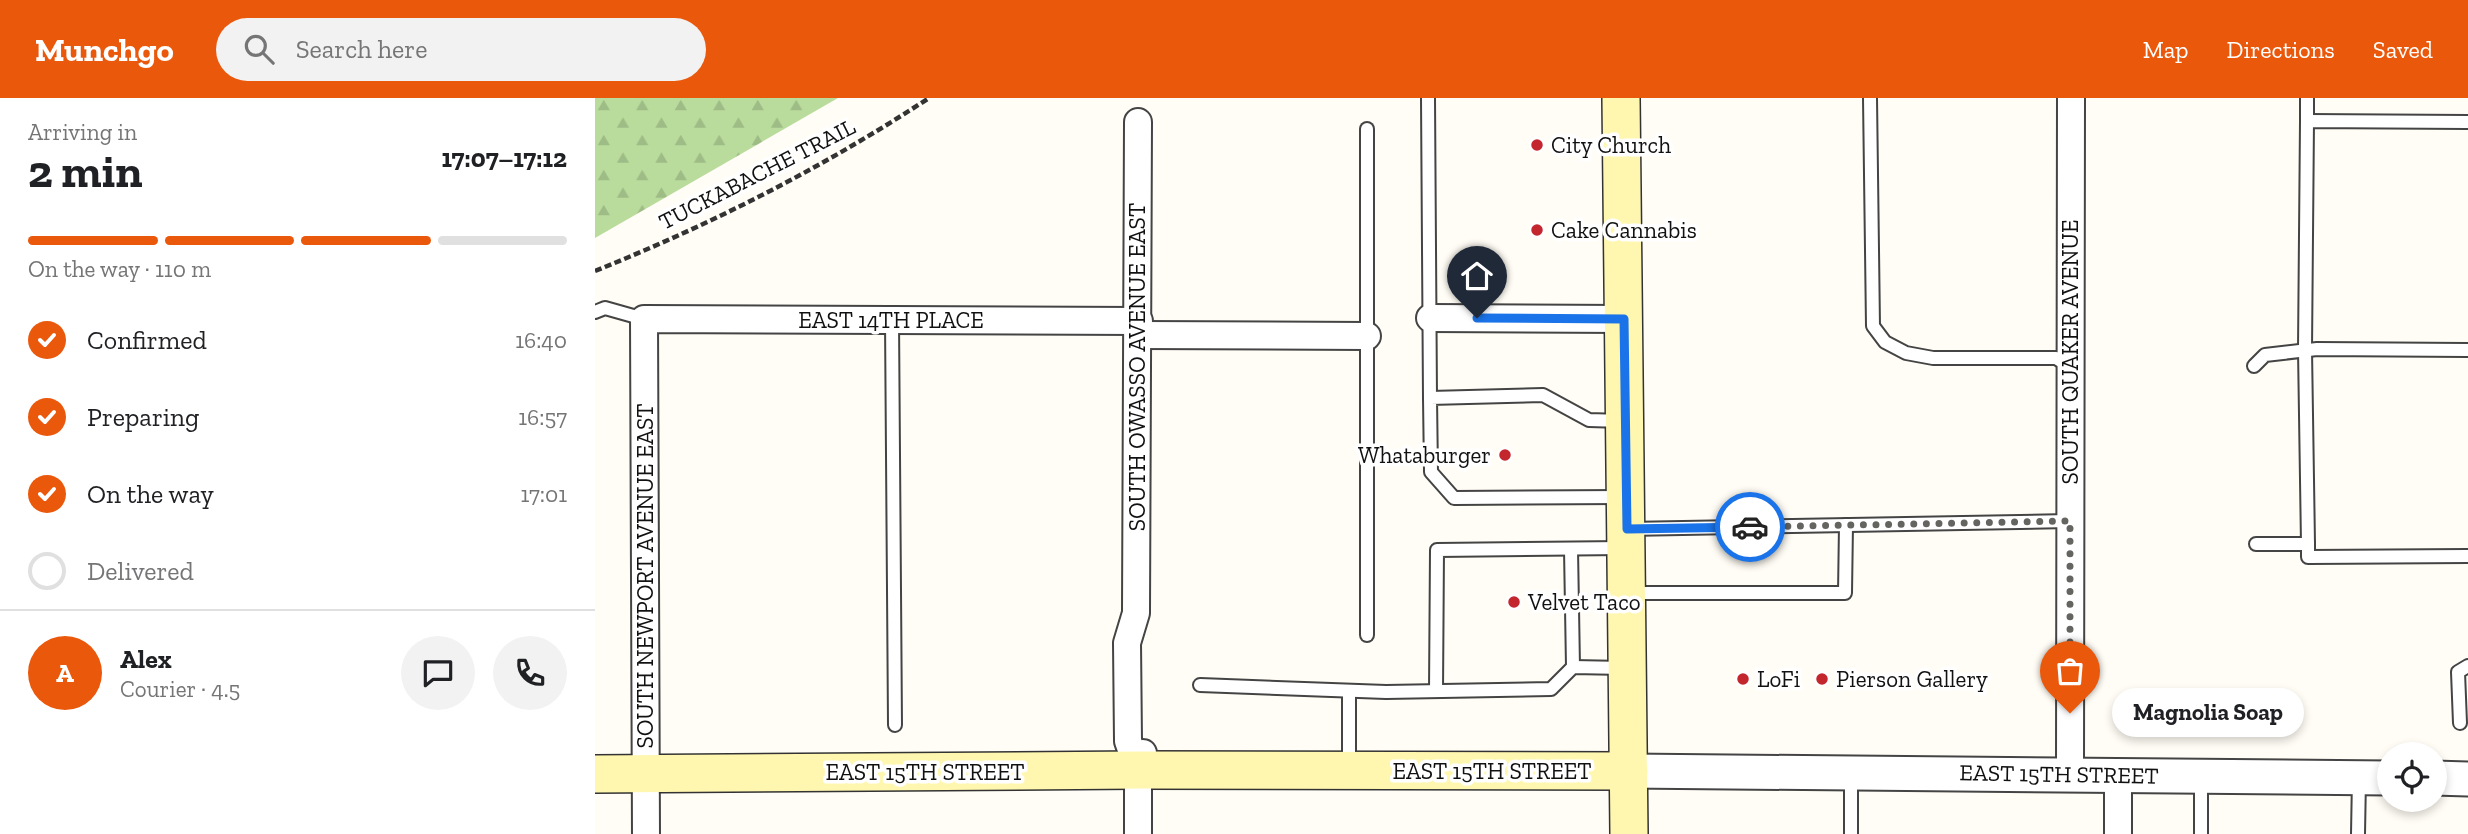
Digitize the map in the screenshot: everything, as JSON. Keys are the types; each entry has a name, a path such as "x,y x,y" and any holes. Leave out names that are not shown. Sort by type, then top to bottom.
{"main road":[{"path":"1621,98 1629,834"},
{"name":"EAST 15TH STREET","path":"595,774 1138,770 1629,771"}],"street":[{"name":"SOUTH QUAKER AVENUE","path":"2070,774 2071,98"},
{"name":"SOUTH OWASSO AVENUE EAST","path":"1138,122 1136,613 1127,643 1128,741 1138,770 1138,834"},
{"path":"1430,318 1624,319"},
{"name":"EAST 14TH PLACE","path":"644,319 892,320 1367,336"},
{"name":"SOUTH NEWPORT AVENUE EAST","path":"644,319 646,834"},
{"name":"EAST 15TH STREET","path":"1629,771 2374,778"},
{"path":"2118,775 2118,834"},
{"path":"2447,778 2468,779"}],"lane":[{"path":"1428,98 1431,472 1454,498 1627,525 2070,521"},
{"path":"1870,98 1873,326 1885,342 1906,353 1933,358 2056,358 2070,366"},
{"path":"2307,98 2305,350 2308,557 2468,556"},
{"path":"2307,121 2468,122"},
{"path":"1367,129 1367,635"},
{"path":"595,312 605,308 644,319"},
{"path":"892,320 895,725"},
{"path":"2254,366 2265,355 2305,350 2468,350"},
{"path":"1430,398 1543,395 1589,420 1625,421"},
{"path":"1437,691 1437,550 1571,549 1627,525"},
{"path":"1627,593 1845,593 1846,525"},
{"path":"2256,544 2308,544"},
{"path":"1199,685 1349,691 1551,689 1573,667 1571,549"},
{"path":"2460,723 2458,672 2468,666"},
{"path":"1573,667 1628,668"},
{"path":"1349,691 1349,771"},
{"path":"1851,771 1851,834"},
{"path":"2201,776 2201,834"},
{"path":"2358,834 2374,778"}],"path":[{"name":"TUCKABACHE TRAIL","path":"595,271 647,250 787,184 838,156 929,98"}],"green space":[{"path":"595,98 838,98 595,238"}],"way so far":[{"path":"1750,527 2070,521 2070,713"}],"place":[{"name":"City Church","path":"1537,145"},
{"name":"Cake Cannabis","path":"1537,230"},
{"name":"Whataburger","path":"1505,455"},
{"name":"Velvet Taco","path":"1514,602"},
{"name":"LoFi","path":"1743,679"},
{"name":"Pierson Gallery","path":"1822,679"},
{"name":"Magnolia Soap","path":"2070,713"}],"route":[{"path":"1477,318 1624,319 1627,529 1750,527"}]}
